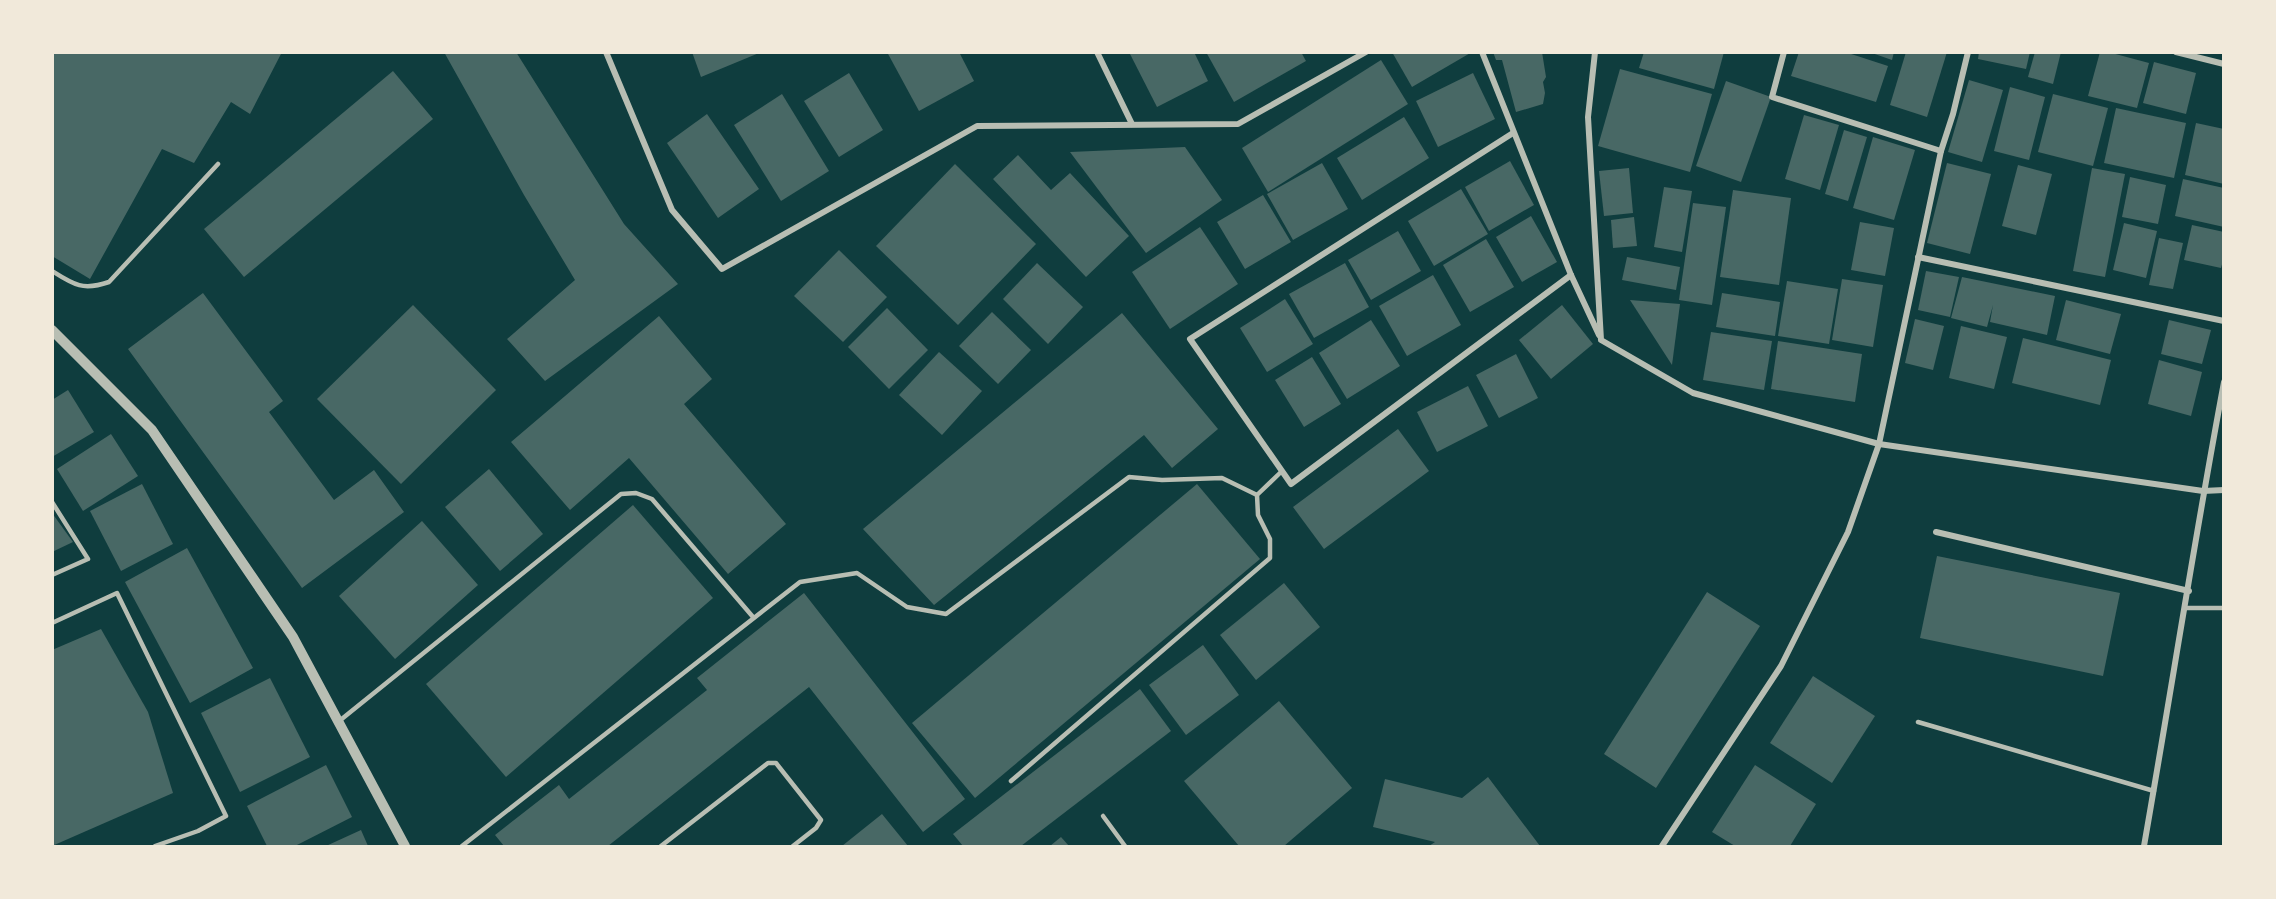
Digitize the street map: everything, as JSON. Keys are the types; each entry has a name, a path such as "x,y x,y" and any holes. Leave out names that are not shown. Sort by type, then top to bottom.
{"street":[{"path":"606,52 672,210 722,269 977,126 1238,124 1366,52"},
{"path":"1097,52 1132,124"},
{"path":"1482,52 1571,275 1601,340 1694,393 1879,444 2203,491 2223,490"},
{"path":"1595,52 1588,117 1601,340"},
{"path":"1784,52 1772,98 1941,151"},
{"path":"1662,846 1781,666 1848,532 1879,444 1941,151 1953,114 1968,52"},
{"path":"2176,52 2223,64"},
{"path":"1514,133 1190,339 1291,484 1571,275"},
{"path":"1918,257 2223,321"},
{"path":"52,330 152,430 293,637 405,846"},
{"path":"2144,846 2223,382"},
{"path":"1936,532 2189,591"}],"lane":[{"path":"52,271 74,285 93,288 109,282 218,164"},
{"path":"1011,781 1270,558 1270,539 1258,515 1257,495 1282,471"},
{"path":"462,846 800,582 857,573 907,607 946,614 1129,477 1162,480 1222,478 1257,495"},
{"path":"338,722 621,494 636,493 652,499 753,617"},
{"path":"52,502 88,559 52,575"},
{"path":"52,623 117,593 226,816 198,831 155,846"},
{"path":"2185,608 2223,608"},
{"path":"1918,722 2154,791"},
{"path":"660,846 773,762 821,820 816,828 794,846"},
{"path":"1103,816 1125,846"}],"building":[{"path":"52,52 282,52 250,114 231,102 194,163 162,149 90,279 52,256"},
{"path":"444,52 516,52 624,224 678,284 545,381 507,339 575,280 524,195"},
{"path":"692,52 759,52 759,53 701,77"},
{"path":"887,52 959,52 974,81 919,111"},
{"path":"1129,52 1194,52 1208,81 1157,107"},
{"path":"1206,52 1301,52 1306,61 1234,102"},
{"path":"1392,52 1472,52 1412,87"},
{"path":"1493,52 1542,52 1546,77 1543,82 1545,93 1543,104 1516,112 1502,60 1496,60"},
{"path":"1644,52 1724,52 1714,89 1639,68"},
{"path":"1799,52 1845,52 1888,66 1876,102 1791,76"},
{"path":"1869,52 1894,52 1892,60"},
{"path":"1906,52 1947,52 1927,117 1890,105"},
{"path":"1979,52 2030,52 2026,69 1978,59"},
{"path":"2035,52 2061,52 2053,84 2028,77"},
{"path":"2100,52 2149,63 2137,108 2088,96"},
{"path":"1381,60 1408,104 1268,192 1242,148"},
{"path":"2154,62 2196,73 2186,114 2143,103"},
{"path":"1620,69 1712,94 1690,172 1598,146"},
{"path":"393,71 433,119 244,277 204,229"},
{"path":"849,73 883,130 839,157 804,101"},
{"path":"1473,73 1495,119 1438,147 1416,101"},
{"path":"1969,80 2003,90 1982,162 1948,152"},
{"path":"1726,81 1771,97 1741,182 1696,166"},
{"path":"2010,87 2045,97 2029,160 1994,151"},
{"path":"782,94 829,171 781,201 734,125"},
{"path":"2053,94 2108,108 2093,166 2038,152"},
{"path":"2116,108 2186,123 2174,178 2104,163"},
{"path":"707,114 759,189 718,218 667,143"},
{"path":"1804,115 1839,125 1820,190 1785,179"},
{"path":"1404,117 1429,158 1362,200 1337,158"},
{"path":"2196,123 2224,129 2224,184 2185,175"},
{"path":"1844,130 1867,137 1848,201 1825,194"},
{"path":"1873,137 1915,150 1894,220 1853,208"},
{"path":"1185,147 1222,200 1146,253 1070,152"},
{"path":"1018,155 1051,190 1070,173 1129,236 1086,277 993,179"},
{"path":"1510,161 1534,205 1489,231 1465,187"},
{"path":"1322,163 1348,209 1293,240 1267,194"},
{"path":"1947,163 1991,174 1970,254 1927,243"},
{"path":"955,164 1036,244 958,325 876,246"},
{"path":"2018,165 2052,174 2036,235 2002,226"},
{"path":"1629,168 1633,213 1604,216 1599,171"},
{"path":"2092,168 2125,174 2105,277 2073,271"},
{"path":"2130,177 2166,185 2158,224 2122,217"},
{"path":"2183,179 2224,188 2224,227 2175,216"},
{"path":"1664,187 1692,191 1682,252 1654,247"},
{"path":"1461,189 1488,234 1434,266 1408,221"},
{"path":"1733,190 1791,198 1779,285 1720,277"},
{"path":"1263,195 1291,242 1245,269 1217,222"},
{"path":"1693,203 1726,207 1712,305 1679,300"},
{"path":"1531,216 1557,262 1522,282 1496,237"},
{"path":"1634,217 1637,246 1613,248 1611,220"},
{"path":"1860,222 1894,228 1885,276 1851,270"},
{"path":"2124,223 2157,231 2146,278 2113,270"},
{"path":"2192,225 2224,232 2224,257 2221,268 2184,260"},
{"path":"1200,227 1238,284 1170,329 1132,272"},
{"path":"1398,231 1421,271 1371,300 1348,260"},
{"path":"2159,238 2183,243 2173,289 2149,285"},
{"path":"1486,239 1514,287 1470,312 1443,265"},
{"path":"839,250 887,297 843,342 794,296"},
{"path":"1627,257 1680,267 1676,290 1622,280"},
{"path":"1037,263 1083,307 1048,344 1003,299"},
{"path":"1345,263 1369,307 1314,338 1289,294"},
{"path":"1926,271 1959,277 1950,317 1918,310"},
{"path":"1433,275 1461,325 1407,356 1379,306"},
{"path":"1962,277 2055,296 2047,335 1990,322 1993,305 1987,327 1951,318"},
{"path":"1842,279 1883,285 1873,347 1832,340"},
{"path":"1787,281 1838,289 1829,344 1778,336"},
{"path":"203,293 283,401 269,412 334,500 374,470 404,512 302,588 128,349"},
{"path":"1722,293 1780,302 1775,336 1716,327"},
{"path":"1285,299 1313,344 1267,372 1240,328"},
{"path":"1630,300 1680,304 1672,365"},
{"path":"2066,300 2121,314 2110,354 2056,340"},
{"path":"413,305 496,390 401,484 317,399"},
{"path":"1562,305 1593,344 1551,379 1519,340"},
{"path":"887,308 928,350 889,389 848,347"},
{"path":"992,312 1031,350 998,384 959,346"},
{"path":"1122,313 1218,429 1172,468 1144,435 934,605 863,529"},
{"path":"659,316 712,379 684,404 786,524 728,574 629,458 570,510 511,442"},
{"path":"1915,319 1944,326 1933,370 1905,363"},
{"path":"1371,320 1400,366 1347,399 1319,353"},
{"path":"2169,320 2211,330 2202,364 2161,354"},
{"path":"1961,326 2007,337 1994,389 1949,378"},
{"path":"1711,332 1772,341 1764,390 1703,380"},
{"path":"2023,338 2111,360 2100,405 2012,383"},
{"path":"1778,341 1862,354 1855,402 1771,389"},
{"path":"939,352 982,391 942,435 899,395"},
{"path":"1516,354 1538,398 1499,418 1476,375"},
{"path":"1312,357 1341,404 1304,427 1275,380"},
{"path":"2159,360 2202,372 2191,416 2148,404"},
{"path":"1468,386 1488,426 1437,452 1417,412"},
{"path":"68,390 94,432 52,457 52,400"},
{"path":"1398,429 1429,471 1324,549 1293,507"},
{"path":"111,434 138,476 83,511 57,469"},
{"path":"489,469 543,534 500,571 445,507"},
{"path":"142,484 173,544 121,571 90,511"},
{"path":"1197,484 1260,559 975,798 912,723"},
{"path":"633,505 713,598 506,777 426,684"},
{"path":"52,513 73,542 52,552"},
{"path":"422,521 478,585 395,659 339,596"},
{"path":"187,548 253,668 190,703 125,582"},
{"path":"1937,556 2120,593 2103,676 1920,638"},
{"path":"1284,583 1320,627 1256,680 1220,635"},
{"path":"1707,592 1760,626 1656,788 1604,754"},
{"path":"804,593 965,799 923,832 809,687 608,846 504,846 495,835 559,785 569,799 707,690 697,678"},
{"path":"101,629 148,712 173,793 52,846 52,650"},
{"path":"1203,645 1239,695 1186,735 1149,685"},
{"path":"1813,676 1875,716 1832,783 1770,743"},
{"path":"270,678 310,757 240,792 201,713"},
{"path":"1140,689 1171,731 1021,846 963,846 953,834"},
{"path":"1279,701 1352,788 1284,846 1239,846 1184,781"},
{"path":"326,765 352,817 295,846 267,846 247,806"},
{"path":"1755,765 1816,804 1790,846 1735,846 1712,832"},
{"path":"1488,777 1540,846 1429,846 1435,842 1373,827 1385,779 1462,798"},
{"path":"882,814 908,846 842,846"},
{"path":"361,830 368,846 326,846"},
{"path":"1061,837 1069,846 1050,846"}]}
